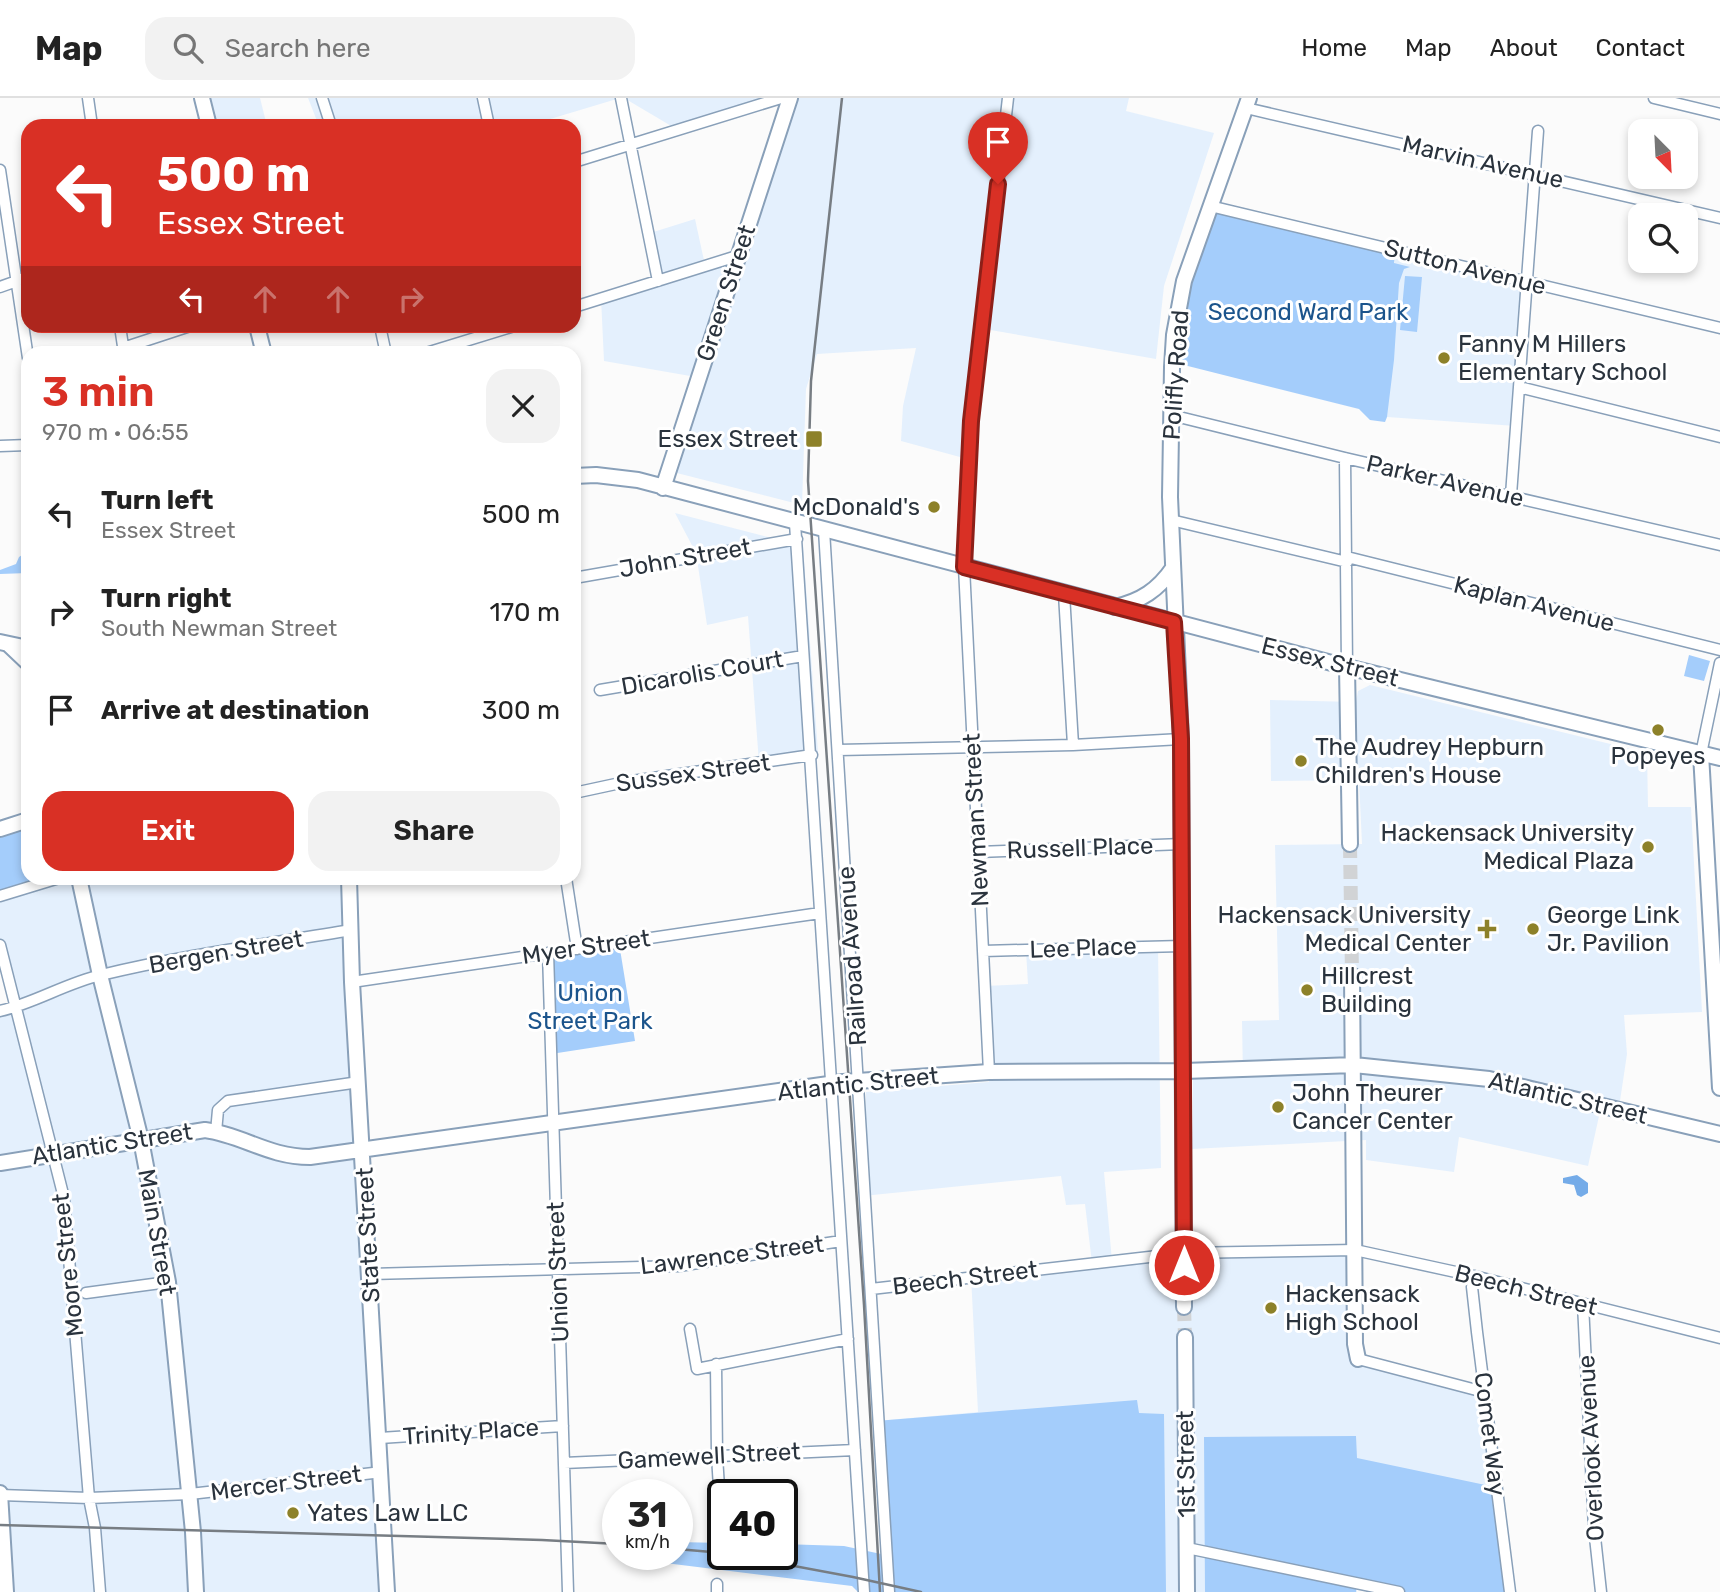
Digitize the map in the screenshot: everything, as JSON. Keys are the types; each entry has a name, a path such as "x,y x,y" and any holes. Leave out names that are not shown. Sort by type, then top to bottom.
{"street":[{"path":"88,98 91,119"},
{"path":"202,98 207,119"},
{"path":"322,98 329,119"},
{"path":"484,98 488,119"},
{"path":"621,98 658,281"},
{"path":"581,160 781,98"},
{"name":"Green Street","path":"663,488 790,98"},
{"name":"Newman Street","path":"989,1072 964,567 971,421 1008,98"},
{"path":"1654,98 1691,102 1720,114"},
{"name":"Marvin Avenue","path":"1248,103 1720,218"},
{"name":"Polifly Road","path":"1174,622 1171,415 1172,362 1178,309 1184,281 1248,103"},
{"path":"1511,495 1538,131"},
{"path":"0,170 21,309"},
{"name":"Sutton Avenue","path":"1210,205 1720,328"},
{"path":"581,305 737,256"},
{"path":"0,287 21,280"},
{"path":"136,346 171,333"},
{"path":"449,346 491,333"},
{"path":"1519,387 1720,437"},
{"name":"Parker Avenue","path":"1171,415 1720,545"},
{"path":"0,446 21,445"},
{"path":"1345,458 1350,844"},
{"name":"Essex Street","path":"581,476 619,476 1347,667 1720,758"},
{"name":"Kaplan Avenue","path":"1171,520 1347,559 1720,650"},
{"name":"Railroad Avenue","path":"795,523 864,1592"},
{"name":"Railroad Avenue","path":"824,530 860,1081 889,1592"},
{"name":"John Street","path":"581,577 797,539"},
{"path":"1115,607 1149,595 1172,568"},
{"path":"1064,594 1073,745"},
{"path":"1174,622 1181,739 1184,1307"},
{"path":"4,643 21,648"},
{"path":"4,643 21,657"},
{"name":"Dicarolis Court","path":"600,690 803,656"},
{"path":"1720,663 1701,754 1714,861 1720,1088"},
{"path":"838,750 1073,745 1181,739"},
{"name":"Sussex Street","path":"581,791 625,782 812,755"},
{"path":"0,829 21,822"},
{"name":"Russell Place","path":"978,852 1182,844"},
{"path":"0,896 35,885"},
{"name":"Main Street","path":"81,885 141,1140 168,1282 190,1494 196,1592"},
{"name":"State Street","path":"349,885 352,982 387,1592"},
{"path":"567,885 577,949"},
{"name":"Myer Street","path":"352,982 820,913"},
{"name":"Bergen Street","path":"0,1011 100,975 351,930"},
{"name":"Moore Street","path":"0,945 64,1204 89,1498 95,1528 100,1592"},
{"name":"Lee Place","path":"983,951 1182,946"},
{"name":"Union Street","path":"548,953 568,1592"},
{"path":"1352,975 1355,1344 1358,1359 1484,1392"},
{"name":"Atlantic Street","path":"0,1163 205,1130 294,1157 831,1083 989,1072 1184,1071 1354,1065 1489,1079 1720,1134"},
{"path":"216,1132 218,1110 228,1101 359,1082"},
{"name":"Lawrence Street","path":"370,1274 679,1266 841,1241"},
{"name":"Beech Street","path":"871,1289 1184,1253 1355,1250 1474,1276 1720,1338"},
{"name":"Comet Way","path":"1474,1276 1472,1287 1510,1592"},
{"path":"86,1293 168,1282"},
{"name":"Overlook Avenue","path":"1583,1304 1594,1528 1601,1592"},
{"path":"690,1329 697,1369 848,1339"},
{"name":"1st Street","path":"1185,1336 1187,1592"},
{"path":"716,1364 718,1479"},
{"name":"Trinity Place","path":"380,1438 563,1426"},
{"name":"Gamewell Street","path":"564,1463 855,1450"},
{"name":"Mercer Street","path":"0,1494 89,1498 190,1494 382,1472"},
{"path":"0,1494 6,1592"},
{"path":"1187,1548 1357,1588 1399,1592"}],"shaded area":[{"path":"200,98 260,98 265,119 205,119"},
{"path":"308,98 620,98 550,119 316,119"},
{"path":"624,98 1129,98 1126,111 1214,133 1164,286 1156,359 979,328 971,460 901,441 903,406 916,348 817,354 806,389 802,505 669,471 696,377 604,361 601,298 655,281 647,234 695,219 705,265 738,253 788,99 678,130"},
{"path":"1396,250 1527,282 1516,426 1387,417 1390,297"},
{"path":"675,513 803,546 818,752 759,763 748,616 707,625 696,553"},
{"name":"Hackensack University Medical Center","path":"1370,685 1647,753 1648,807 1691,807 1702,1012 1624,1015 1627,1054 1620,1101 1603,1098 1588,1166 1459,1137 1454,1172 1366,1160 1366,1140 1192,1149 1193,1079 1243,1076 1242,1021 1279,1020 1275,845 1362,844 1359,780 1271,781 1270,700 1356,702 1358,691"},
{"path":"38,885 343,885 387,1592 6,1592 0,1493 0,1011 17,1007 0,945 0,896"},
{"path":"1158,948 1161,1168 1104,1172 1112,1261 1355,1250 1356,1360 1484,1392 1510,1592 1357,1584 1357,1592 1056,1592 876,1421 978,1412 971,1276 1092,1263 1085,1204 1066,1205 1061,1176 863,1196 866,1092 989,1082 985,986 1028,984 1026,951"},
{"path":"1577,1175 1588,1183 1588,1193 1581,1197 1577,1195 1574,1185 1563,1183 1563,1178"}],"green space":[{"name":"Second Ward Park","path":"1210,206 1396,250 1394,263 1410,267 1404,269 1399,283 1394,360 1385,422 1370,420 1359,409 1172,362 1174,338"},
{"path":"1405,276 1422,277 1417,332 1400,330"},
{"path":"21,556 21,573 0,574 0,570 16,564"},
{"path":"1689,655 1710,661 1704,681 1684,676"},
{"path":"21,822 21,885 38,885 0,896 0,830"},
{"name":"Union Street Park","path":"619,943 635,1041 551,1054 548,953"},
{"path":"1137,1400 1139,1413 1164,1414 1166,1592 858,1592 852,1586 722,1570 798,1570 798,1545 844,1546 881,1554 876,1421"},
{"path":"1356,1436 1357,1458 1495,1487 1508,1592 1382,1592 1356,1587 1356,1592 1205,1592 1204,1437"},
{"path":"693,1542 707,1543 707,1568 693,1566"}],"tunnel":[{"path":"1350,844 1352,975"},
{"path":"1184,1307 1185,1337"}],"railway":[{"path":"842,98 811,381 808,481 864,1305 880,1592"},
{"path":"0,1525 602,1543"},
{"path":"693,1550 707,1552"},
{"path":"798,1567 921,1592"}],"place":[{"name":"Fanny M Hillers Elementary School","path":"1444,358"},
{"name":"Essex Street","path":"814,439"},
{"name":"McDonald's","path":"934,507"},
{"name":"Popeyes","path":"1658,730"},
{"name":"The Audrey Hepburn Children's House","path":"1301,761"},
{"name":"Hackensack University Medical Plaza","path":"1648,847"},
{"name":"Hackensack University Medical Center","path":"1487,929"},
{"name":"George Link Jr. Pavilion","path":"1533,929"},
{"name":"Hillcrest Building","path":"1307,990"},
{"name":"John Theurer Cancer Center","path":"1278,1107"},
{"name":"Hackensack High School","path":"1271,1308"},
{"name":"Yates Law LLC","path":"293,1513"}],"route":[{"path":"998,184 971,421 964,567 1174,622 1181,739 1184,1265"}]}
